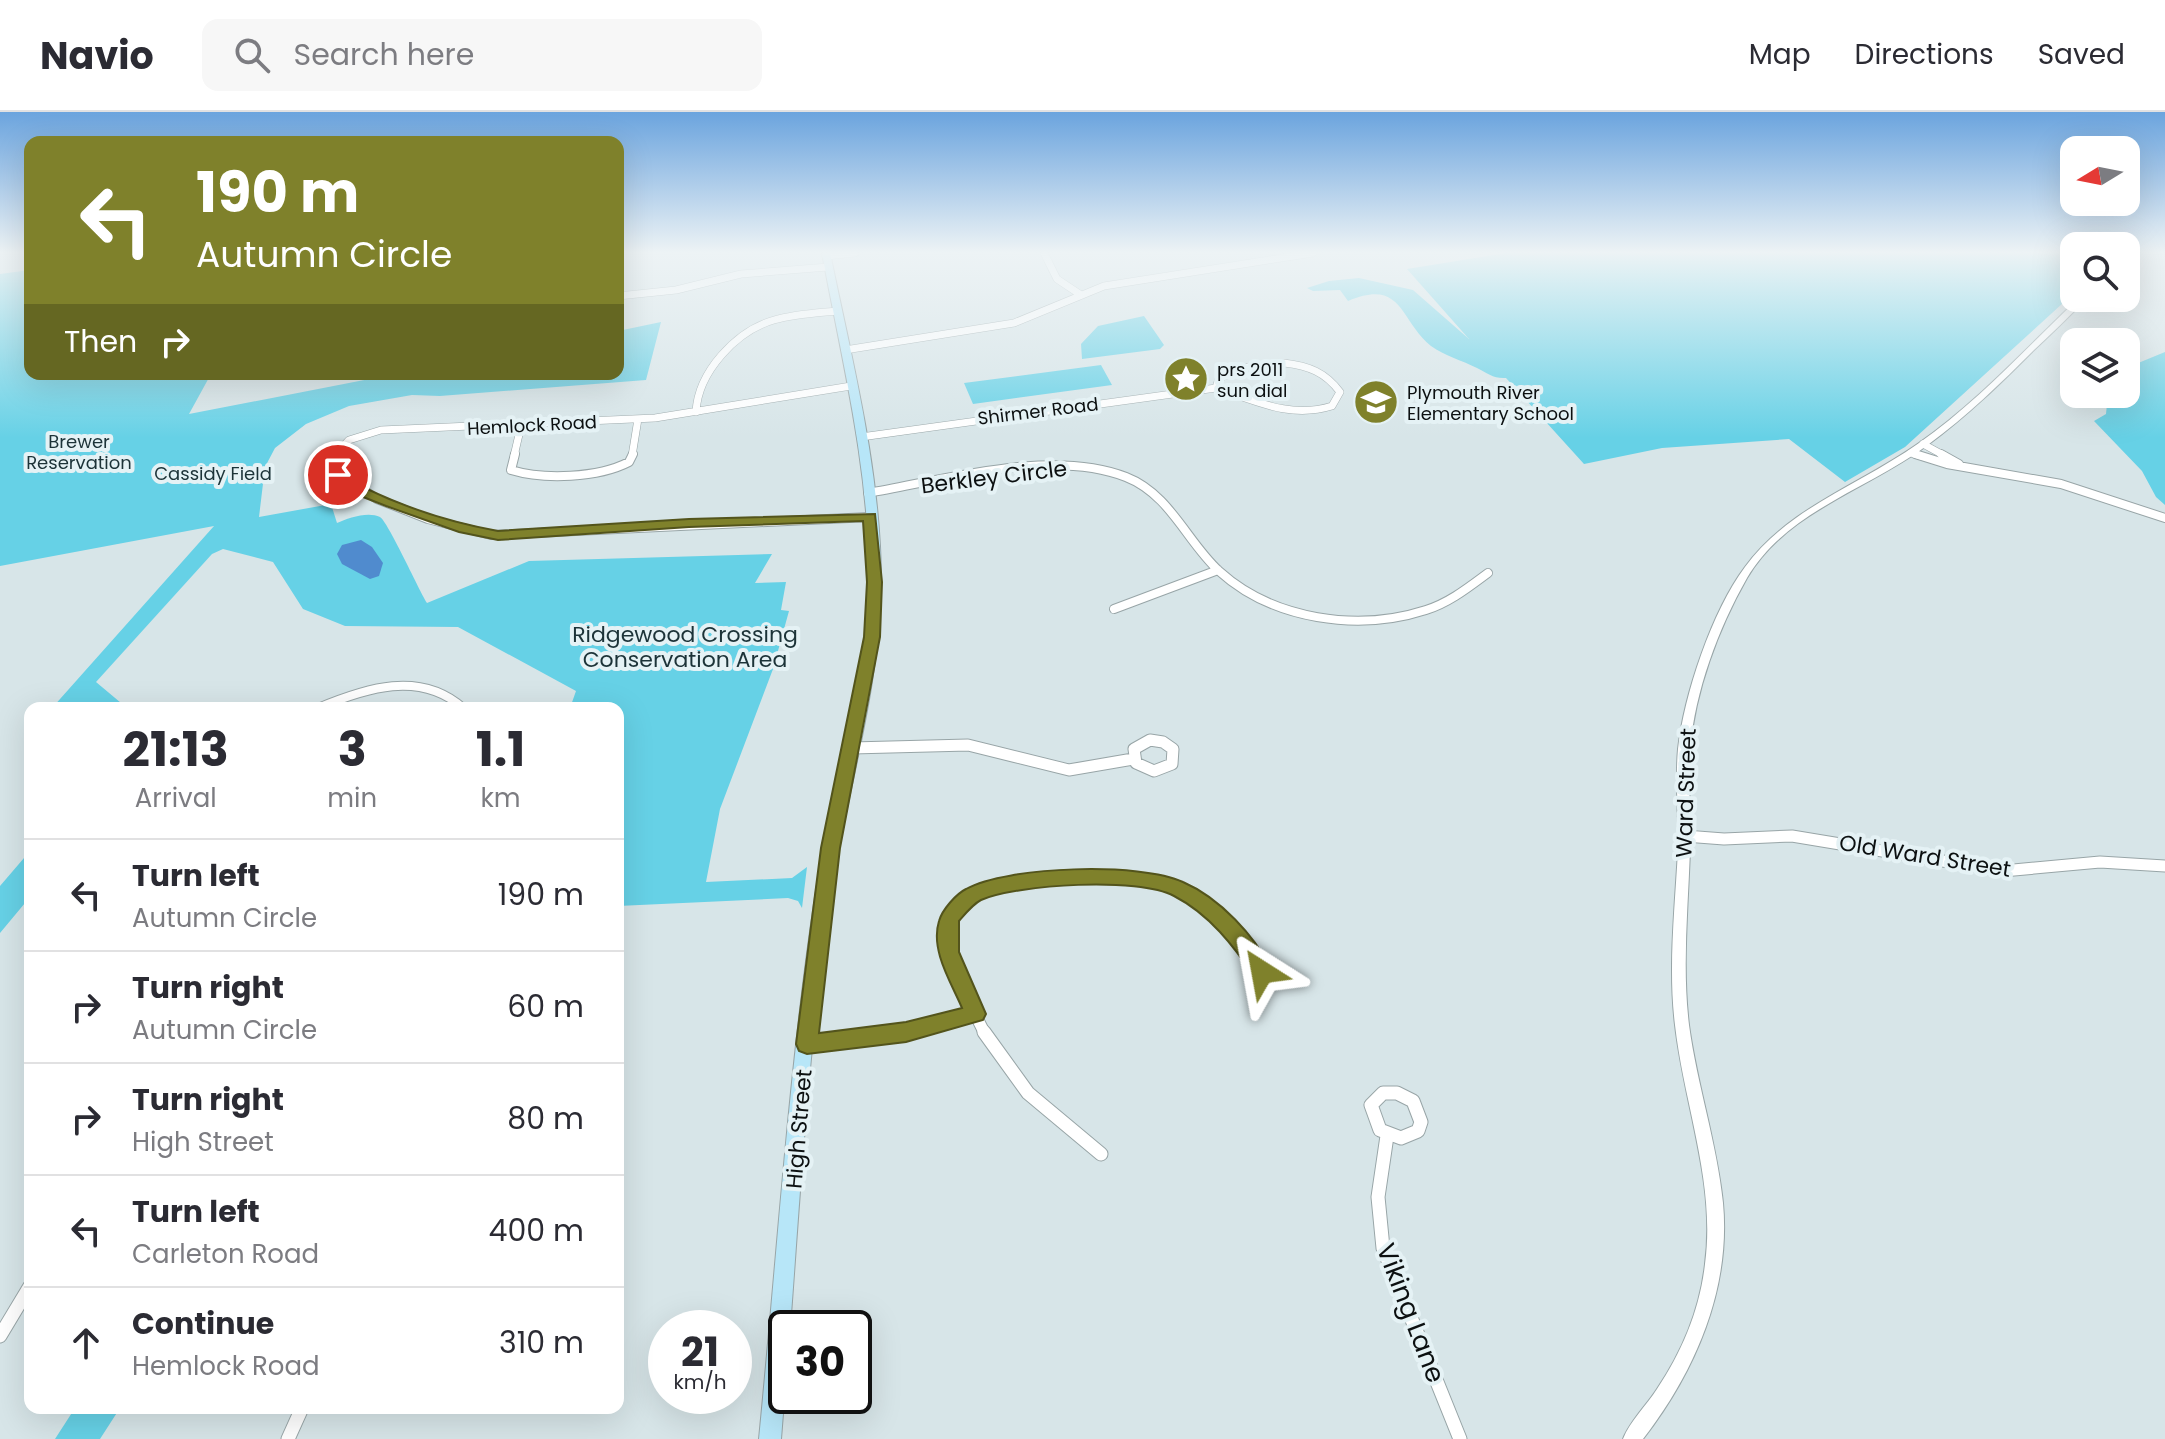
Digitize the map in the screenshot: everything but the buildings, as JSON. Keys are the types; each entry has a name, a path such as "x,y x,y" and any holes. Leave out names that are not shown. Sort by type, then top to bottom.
{"main road":[{"name":"High Street","path":"770,1439 823,896 872,637 875,582 868,493 861,437 838,315"}],"street":[{"path":"696,412 698,387 755,327 781,318 806,315"},
{"path":"845,350 1014,323 1033,315"},
{"name":"Ward Street","path":"1632,1439 1663,1398 1699,1323 1709,1293 1715,1248 1711,1177 1678,984 1685,836 1684,751 1690,707 1743,576 1779,534 1923,444 2064,315"},
{"name":"Shirmer Road","path":"861,437 1216,388 1269,409 1296,413 1332,406 1340,392 1327,375 1291,364 1234,371 1219,378 1216,388"},
{"name":"Hemlock Road","path":"851,386 638,419 381,430 349,440 334,453 334,469 349,485 421,514 498,536 689,523 870,517"},
{"path":"521,426 511,470 540,474 605,470 626,464 632,458 638,419"},
{"path":"1923,444 1959,464"},
{"path":"1911,453 2061,484 2133,511 2165,518"},
{"name":"Berkley Circle","path":"868,493 1041,467 1074,466 1111,472 1140,484 1160,498 1218,570 1244,590 1287,608 1357,619 1393,618 1428,610 1459,595 1488,573"},
{"path":"1114,609 1218,570"},
{"path":"333,702 358,692 402,685 442,692 455,702"},
{"path":"852,748 968,745 1069,770 1133,759"},
{"name":"Old Ward Street","path":"1685,836 1724,839 1792,836 2003,871 2100,862 2165,866"},
{"path":"1101,1154 1025,1094 1002,1066 975,1014 949,952 946,932 950,918 971,895 1023,881 1130,877 1177,887 1202,903 1241,940 1262,972"},
{"path":"807,1044 906,1032 975,1014"},
{"name":"Viking Lane","path":"1387,1136 1378,1197 1383,1248 1460,1439"},
{"path":"0,1336 24,1296"},
{"path":"288,1439 299,1414"}],"green space":[{"name":"Ridgewood Crossing Conservation Area","path":"0,315 24,315 24,380 208,380 189,414 364,380 624,380 624,330 661,322 646,380 440,396 412,395 349,406 306,424 275,448 265,467 259,517 331,504 337,523 364,515 380,517 427,603 529,561 772,554 755,583 786,582 781,610 789,611 773,669 720,809 706,882 792,878 807,867 802,908 798,901 788,898 624,906 624,702 572,702 576,691 458,627 345,626 303,609 273,562 223,549 212,554 96,682 120,702 57,702 214,526 0,566"},
{"path":"1405,315 1441,315 1469,339 1448,315 2050,315 1905,447 1845,482 1789,439 1662,448 1584,464 1506,378 1498,378 1442,353 1421,336"},
{"path":"1144,316 1164,345 1160,349 1082,359 1081,344 1098,326"},
{"path":"2165,352 2165,505 2156,497 2142,471 2094,421 2106,414 2107,408 2140,408 2140,362"},
{"path":"1101,365 1112,385 973,404 964,383"},
{"path":"24,858 24,904 0,933 0,886"},
{"path":"71,1414 116,1414 100,1439 55,1439"}],"shaded area":[{"path":"361,540 372,547 383,563 379,576 370,579 342,564 337,554 342,545"}],"place":[{"name":"prs 2011 sun dial","path":"1186,379"},
{"name":"Plymouth River Elementary School","path":"1376,402"}],"route":[{"path":"338,475 358,490 391,503 448,524 498,536 689,523 870,517 875,582 872,637 831,848 807,1044 906,1032 943,1025 975,1014 949,952 946,932 950,918 971,895 989,887 1023,881 1130,877 1177,887 1202,903 1241,940 1262,972"}],"park label":[{"name":"Brewer Reservation","path":"79,451"},
{"name":"Cassidy Field","path":"213,473"}]}
